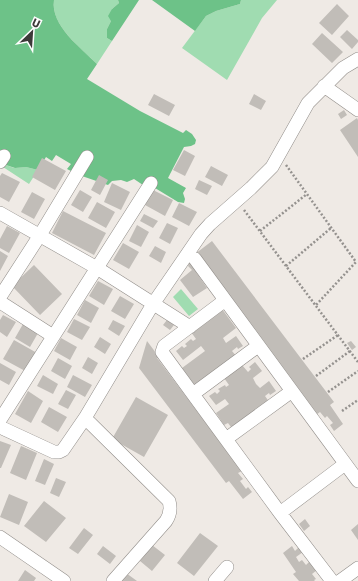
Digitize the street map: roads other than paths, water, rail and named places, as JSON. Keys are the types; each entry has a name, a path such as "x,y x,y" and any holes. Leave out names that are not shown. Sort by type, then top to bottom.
{"street":[{"path":"0,427 54,452 59,452 66,446 85,418 153,304 201,234 272,167 308,103 343,68 358,59"},
{"path":"324,86 358,110"},
{"path":"0,297 40,235 87,157"},
{"path":"0,420 151,183"},
{"path":"0,213 96,268 190,327"},
{"path":"195,259 224,301 358,481"},
{"path":"224,301 164,346 162,352 280,513 332,581"},
{"path":"0,302 53,336"},
{"path":"193,394 258,346"},
{"path":"226,439 292,391"},
{"path":"85,418 169,501 171,506 166,521 113,581"},
{"path":"280,513 345,464"},
{"path":"0,536 64,581"},
{"path":"215,581 227,567"},
{"path":"340,581 358,568"}]}
